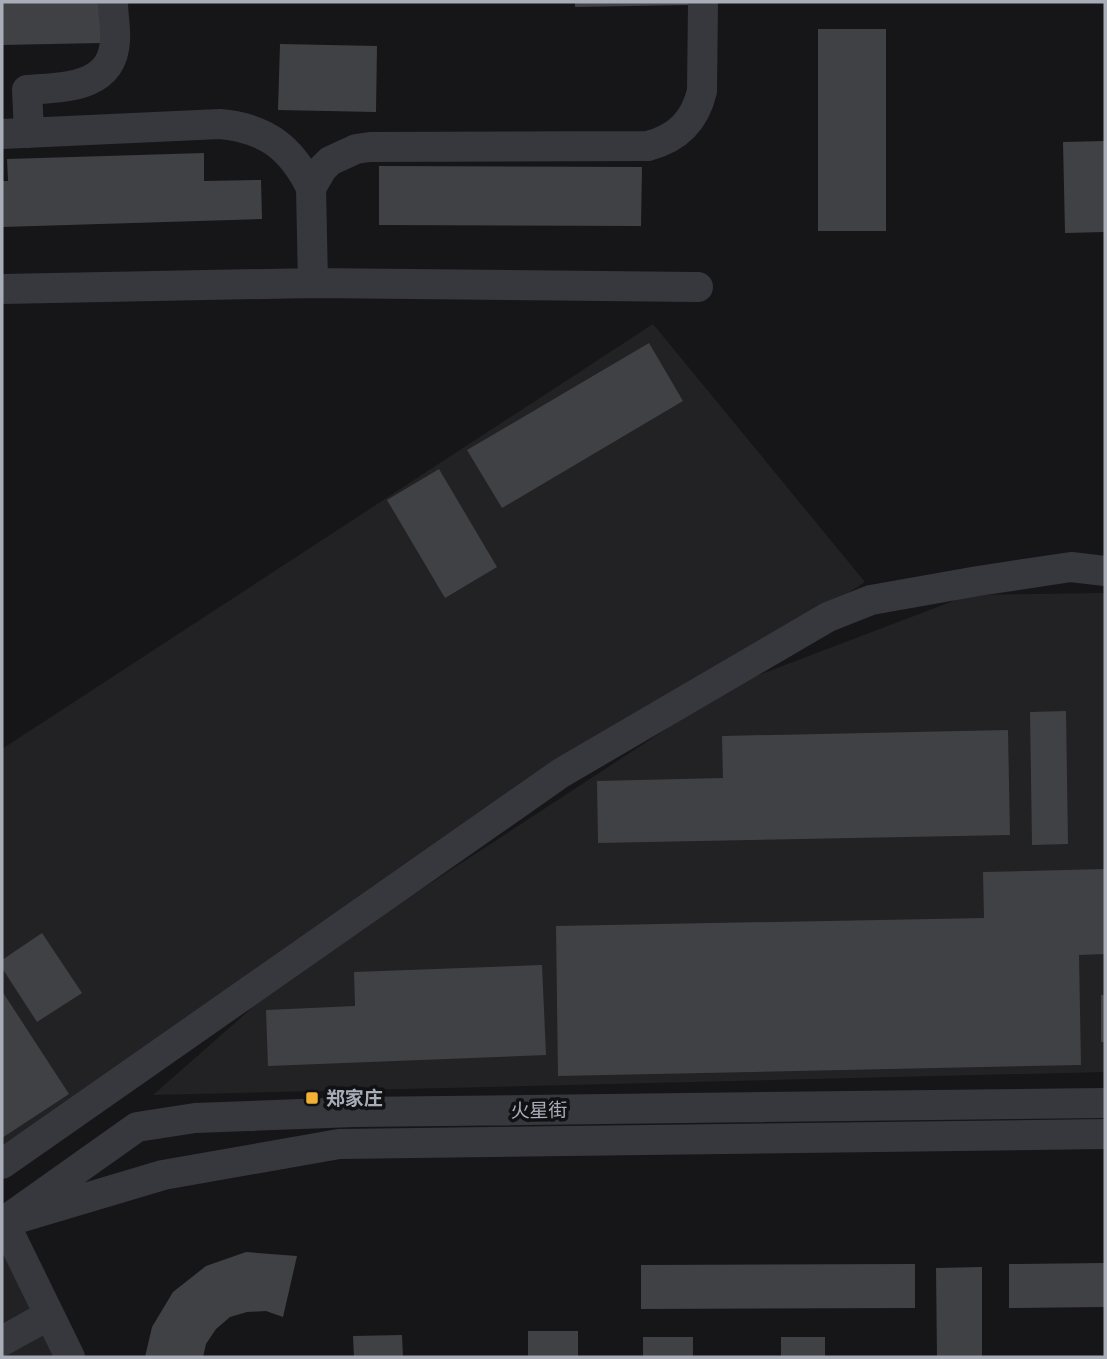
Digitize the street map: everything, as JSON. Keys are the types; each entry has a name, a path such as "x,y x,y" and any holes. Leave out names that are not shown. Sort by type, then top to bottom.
{"street":[{"path":"113,2 115,40 105,68 78,86 27,90 15,133 220,124 238,125 271,139 298,163 311,188 313,283"},
{"path":"311,188 330,161 356,149 635,146 661,142 683,128 699,105 702,91 703,2"},
{"path":"2,289 313,283 698,287"},
{"path":"2,1164 561,773 828,617 871,600 978,581 1071,567 1105,571"},
{"name":"火星街","path":"2,1221 137,1127 195,1118 354,1112 1105,1103"},
{"name":"火星街","path":"2,1221 163,1175 339,1144 1105,1134"},
{"path":"2,1221 70,1357"},
{"path":"2,1341 49,1315"}],"shaded area":[{"path":"653,324 865,582 2,1149 2,749"},
{"path":"1105,593 1105,1072 153,1095 287,977 735,684 969,595"},
{"path":"2,1248 56,1357 2,1357"}],"building":[{"path":"2,2 101,2 102,43 2,45"},
{"path":"575,2 688,2 688,5 575,7"},
{"path":"818,29 886,29 886,231 818,231"},
{"path":"280,44 377,46 376,112 278,110"},
{"path":"1105,141 1105,232 1065,233 1063,142"},
{"path":"204,153 204,181 261,180 262,219 2,227 2,181 8,181 7,159"},
{"path":"379,166 642,167 641,226 379,225"},
{"path":"649,343 683,401 502,508 467,450"},
{"path":"439,469 497,567 445,598 387,500"},
{"path":"1066,711 1068,844 1032,845 1030,712"},
{"path":"1008,730 1010,835 598,843 597,781 723,778 722,736"},
{"path":"1105,869 1105,954 1079,955 1081,1065 558,1076 556,926 984,918 983,872"},
{"path":"42,933 82,993 37,1022 2,968 2,960"},
{"path":"542,965 546,1055 268,1066 266,1010 355,1006 354,972"},
{"path":"2,991 69,1094 2,1138"},
{"path":"1101,995 1105,995 1105,1042 1101,1042"},
{"path":"246,1252 297,1256 283,1317 266,1311 247,1312 230,1317 216,1329 206,1344 203,1357 145,1357 152,1327 173,1292 206,1266"},
{"path":"1105,1263 1105,1307 1009,1308 1009,1264"},
{"path":"915,1264 915,1308 641,1309 641,1265"},
{"path":"982,1267 982,1357 937,1357 936,1268"},
{"path":"528,1331 578,1331 578,1357 528,1357"},
{"path":"402,1335 403,1357 354,1357 353,1336"},
{"path":"643,1337 693,1337 693,1357 643,1357"},
{"path":"781,1337 825,1337 825,1357 781,1357"}],"place":[{"name":"郑家庄","path":"312,1098"}]}
